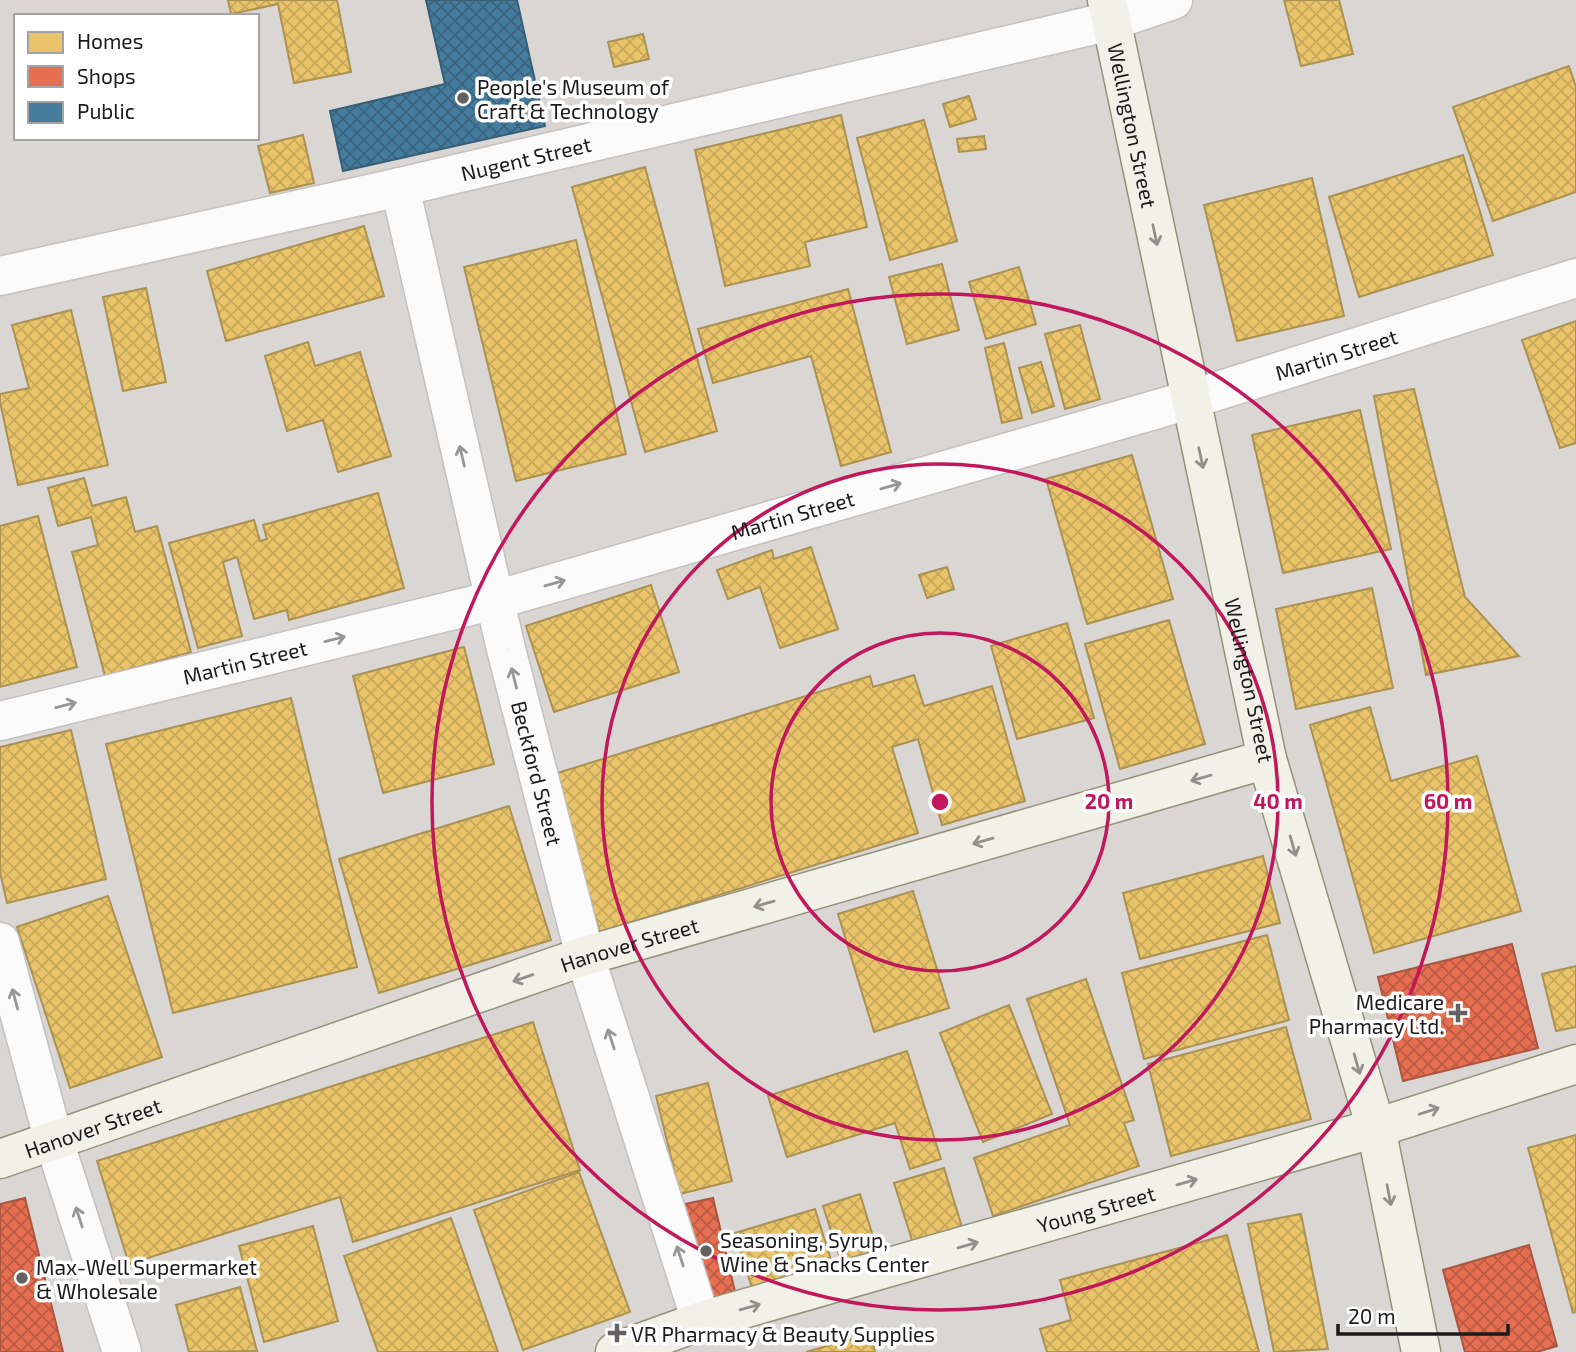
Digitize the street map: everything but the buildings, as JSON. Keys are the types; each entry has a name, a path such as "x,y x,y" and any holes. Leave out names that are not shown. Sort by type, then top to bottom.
{"street":[{"name":"Nugent Street","path":"0,276 400,187 1109,10 1173,0"},
{"name":"Wellington Street","path":"1109,10 1189,400 1267,759 1376,1128 1421,1352"},
{"name":"Beckford Street","path":"400,187 495,600 585,956 704,1336"},
{"name":"Martin Street","path":"0,721 495,600 1189,400 1576,278"},
{"name":"Hanover Street","path":"0,1159 585,956 1267,759"},
{"path":"0,942 54,1141 122,1352"},
{"name":"Young Street","path":"615,1352 704,1336 1576,1064"}],"shaded area":[{"path":"0,0 1576,0 1576,1352 0,1352"}],"place":[{"name":"People's Museum of Craft & Technology","path":"463,98"},
{"name":"Medicare Pharmacy Ltd.","path":"1458,1013"},
{"name":"Seasoning, Syrup, Wine & Snacks Center","path":"706,1251"},
{"name":"Max-Well Supermarket & Wholesale","path":"22,1278"},
{"name":"VR Pharmacy & Beauty Supplies","path":"617,1333"}]}
